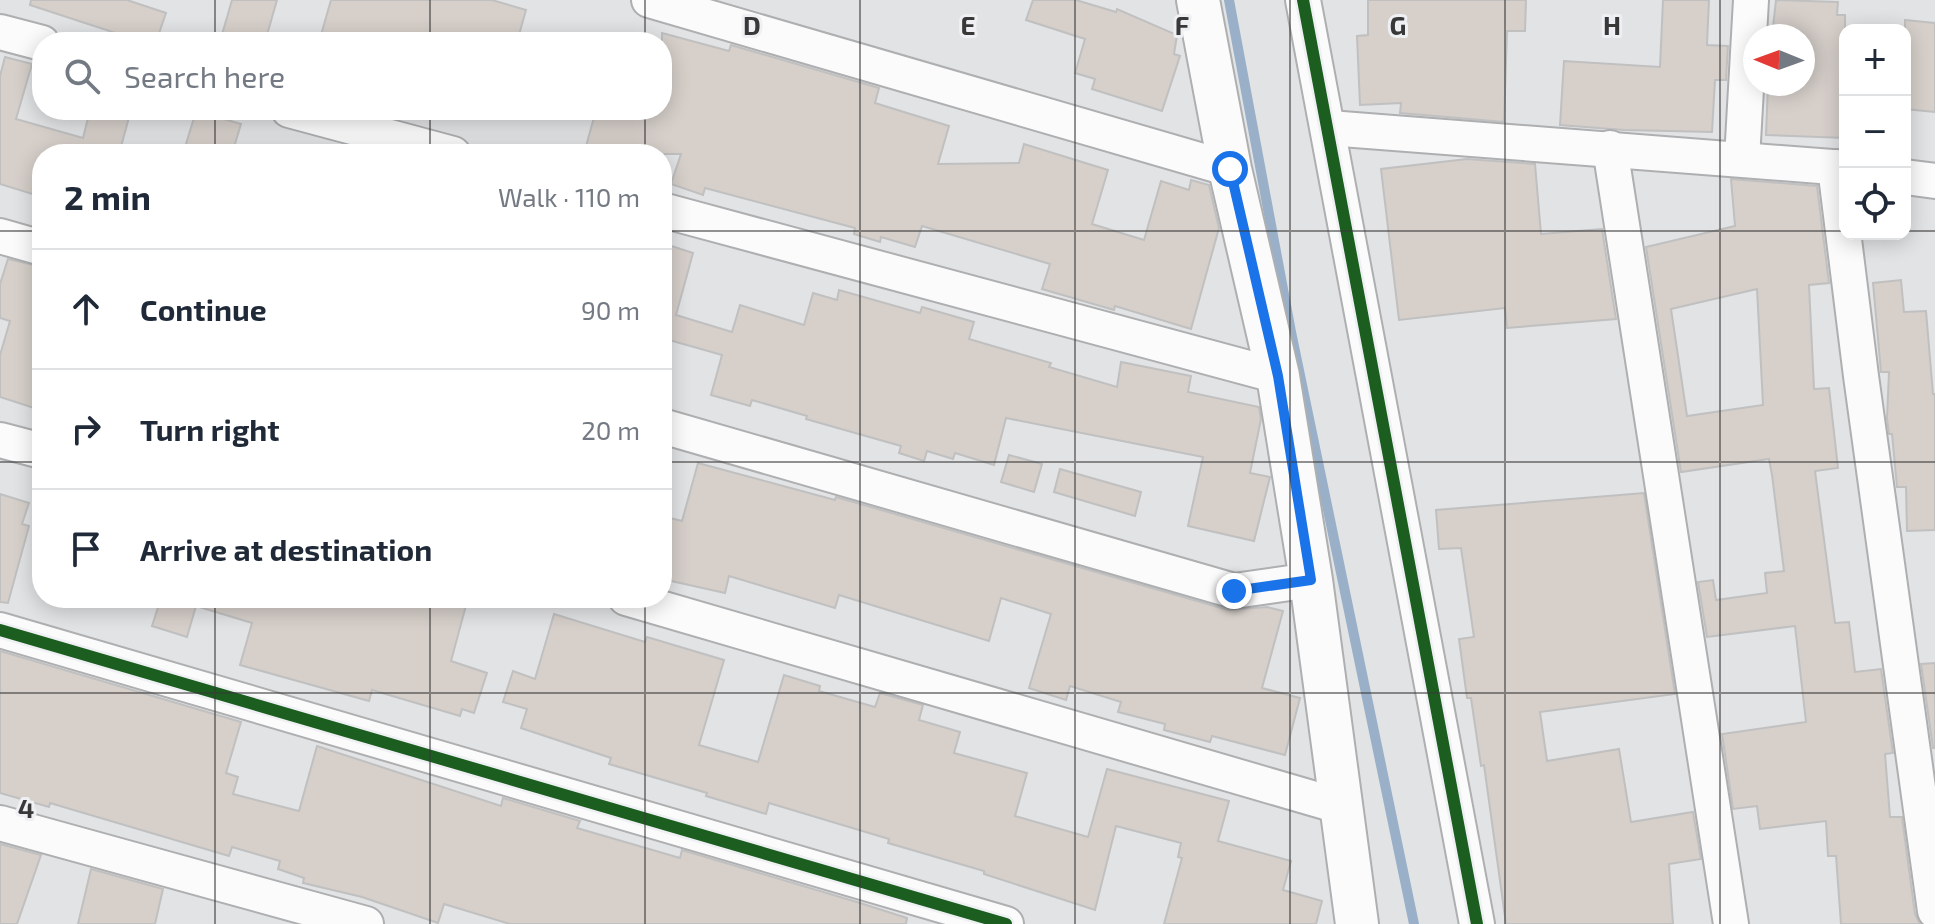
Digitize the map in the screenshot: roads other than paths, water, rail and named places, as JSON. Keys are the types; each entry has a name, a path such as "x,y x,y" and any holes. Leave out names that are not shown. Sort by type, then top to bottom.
{"street":[{"path":"649,0 1230,169"},
{"path":"1198,0 1230,169 1278,376 1311,580 1357,924"},
{"path":"1303,0 1477,924"},
{"path":"1742,159 1751,0"},
{"path":"0,32 32,40"},
{"path":"326,120 416,144"},
{"path":"1329,128 1839,168"},
{"path":"1610,148 1731,924"},
{"path":"1911,178 1935,181"},
{"path":"672,213 1278,376"},
{"path":"0,236 32,245"},
{"path":"1847,240 1861,376 1935,911"},
{"path":"672,429 1234,591 1311,580"},
{"path":"0,440 32,448"},
{"path":"660,608 1339,806"},
{"path":"0,630 1006,924"},
{"path":"0,823 366,924"}],"waterway":[{"path":"1229,0 1291,332 1414,924"}]}
